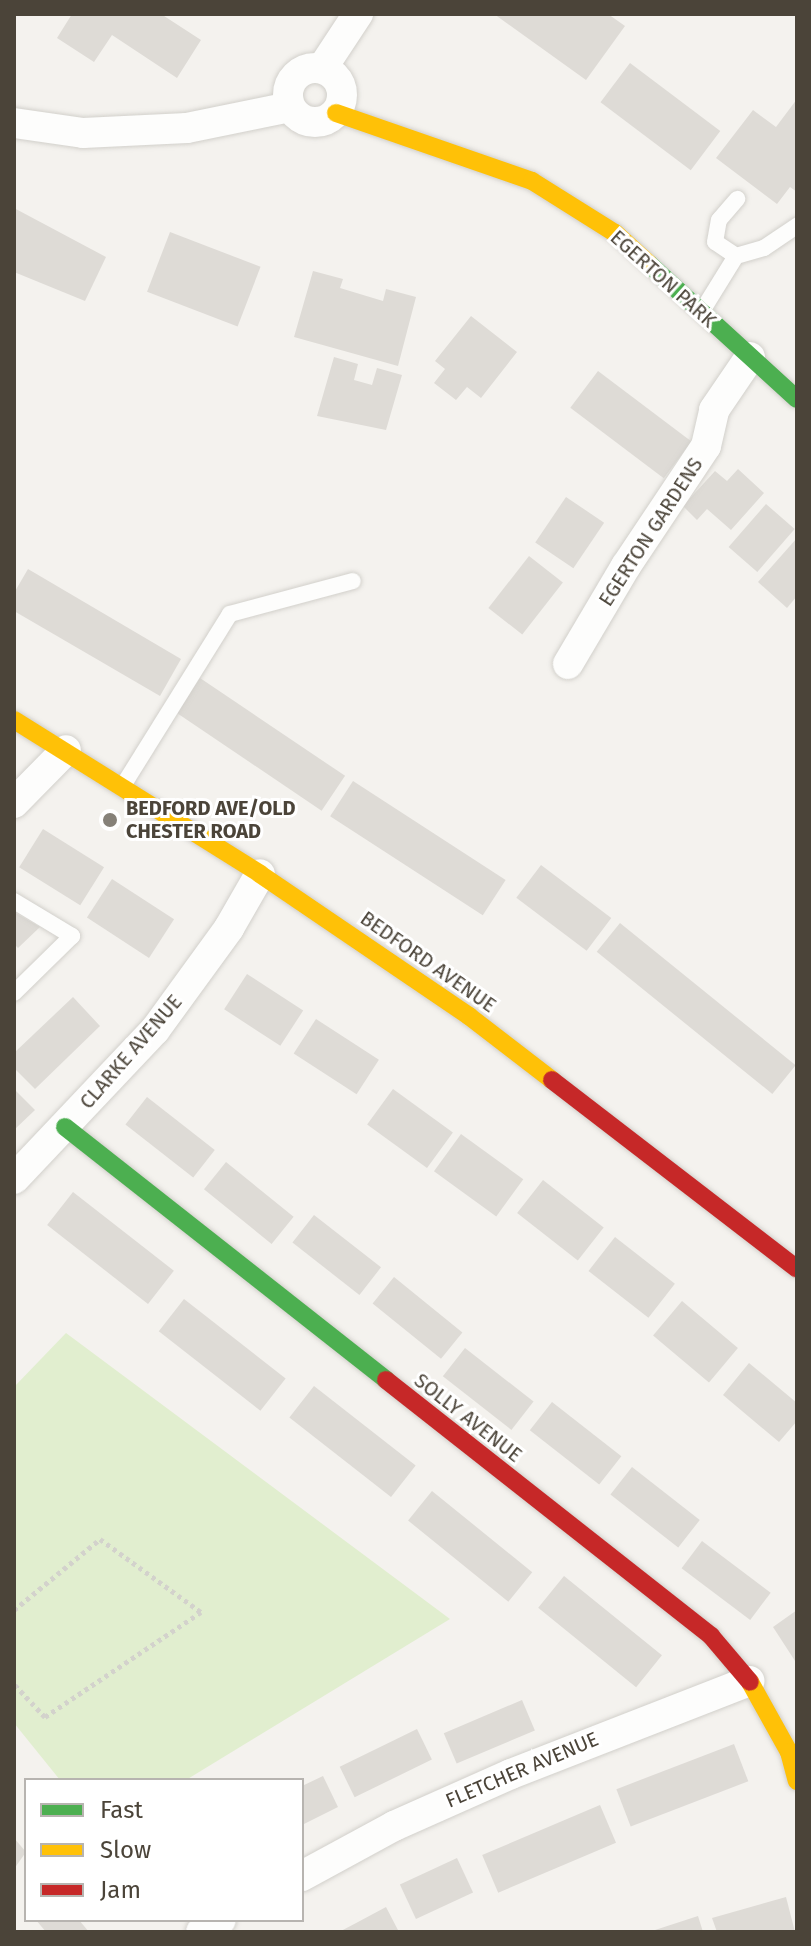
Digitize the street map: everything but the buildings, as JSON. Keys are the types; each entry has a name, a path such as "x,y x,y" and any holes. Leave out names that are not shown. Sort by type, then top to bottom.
{"street":[{"path":"323,67 358,14"},
{"path":"14,123 83,133 187,128 290,107 288,86 302,69 323,67"},
{"path":"323,67 341,87 336,113"},
{"name":"EGERTON PARK","path":"290,107 303,119 321,122 336,113 370,129 532,181 615,233 797,399"},
{"name":"EGERTON GARDENS","path":"568,664 626,566 706,446 714,410 750,357"},
{"name":"BEDFORD AVENUE","path":"14,720 260,874 469,1016 797,1269"},
{"path":"14,803 66,750"},
{"name":"CLARKE AVENUE","path":"14,1179 155,1030 229,928 260,874"},
{"name":"SOLLY AVENUE","path":"65,1127 711,1636 749,1681 789,1752 797,1781"},
{"name":"FLETCHER AVENUE","path":"304,1875 394,1826 511,1774 749,1681"}],"lane":[{"path":"736,256 715,242 719,220 737,199"},
{"path":"701,313 736,256 764,248 797,226"},
{"path":"123,786 230,614 353,581"},
{"path":"14,901 72,936 14,993"}],"path":[{"path":"14,1610 100,1539 201,1612 45,1717 14,1684"}],"green space":[{"path":"66,1333 450,1619 189,1778 58,1778 14,1723 14,1387"}],"traffic: fast":[{"path":"649,264 797,399"},
{"path":"65,1127 386,1380"}],"traffic: slow":[{"path":"336,113 532,181 615,233 649,264"},
{"path":"14,720 260,874 469,1016 552,1080"},
{"path":"750,1682 789,1752 797,1781"}],"traffic: jam":[{"path":"552,1080 797,1269"},
{"path":"386,1380 711,1636 750,1682"}],"place":[{"name":"BEDFORD AVE/OLD CHESTER ROAD","path":"110,820"}]}
